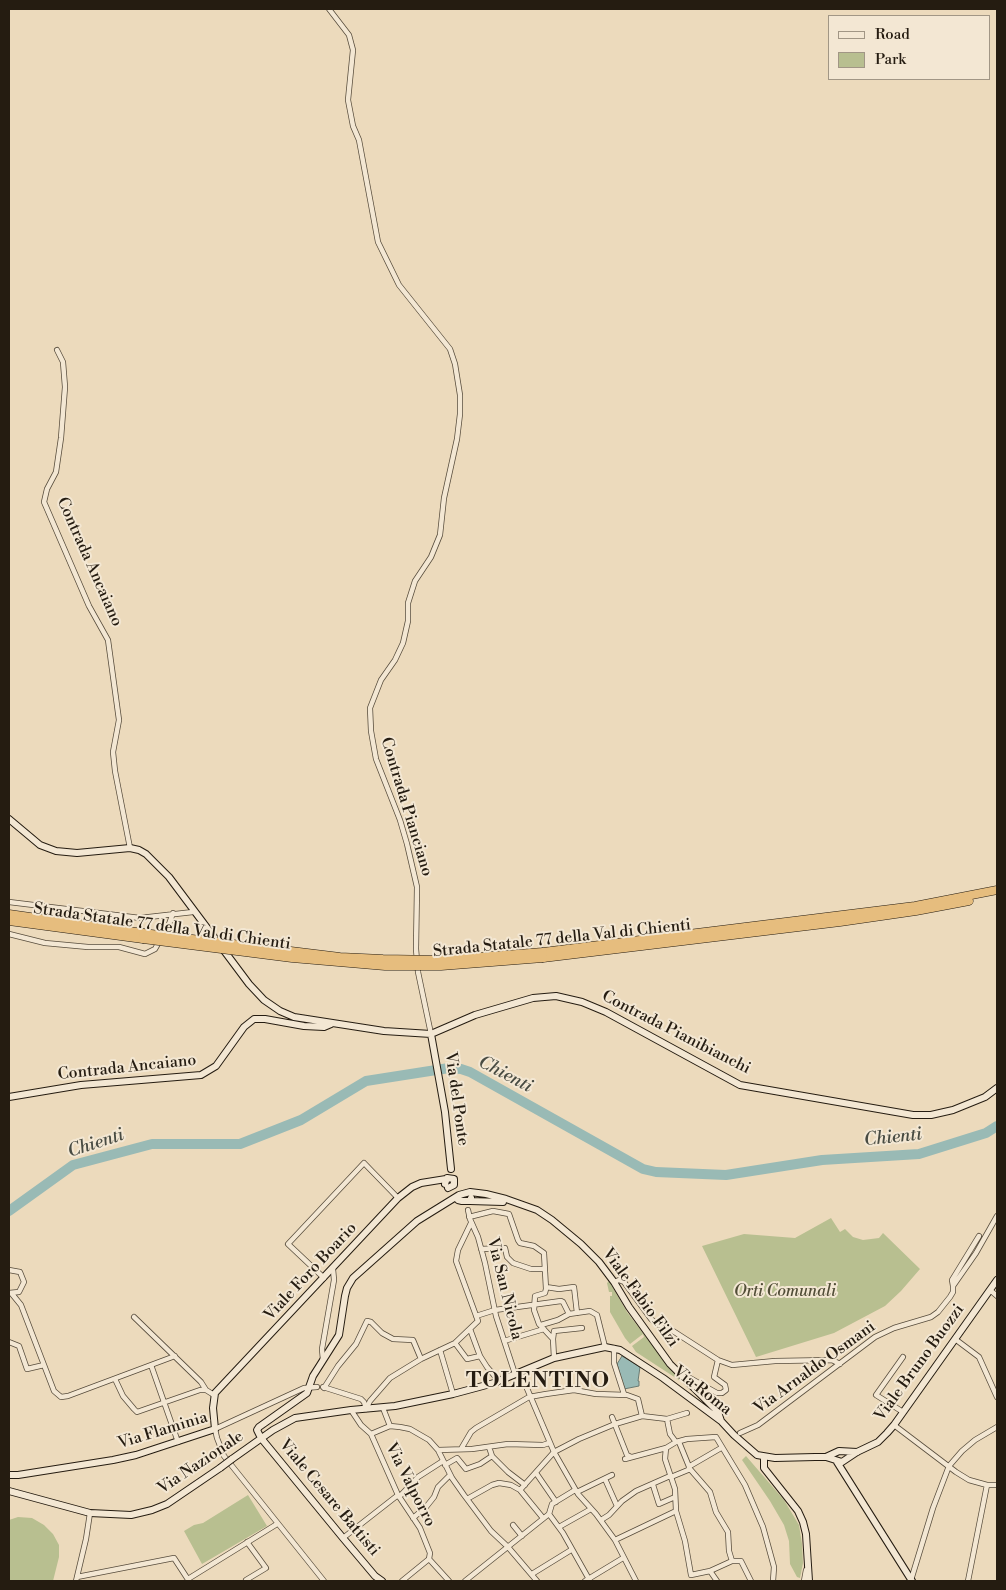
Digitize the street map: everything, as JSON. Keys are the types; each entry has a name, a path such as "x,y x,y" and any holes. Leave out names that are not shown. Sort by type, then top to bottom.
{"highway":[{"name":"Strada Statale 77 della Val di Chienti","path":"840,919 997,890"},
{"name":"Strada Statale 77 della Val di Chienti","path":"9,921 143,936 340,963 385,966 441,966 543,958 950,906 997,894"},
{"name":"Strada Statale 77 della Val di Chienti","path":"9,914 143,936"}],"street":[{"name":"Contrada Pianciano","path":"329,9 349,35 353,50 348,100 353,126 359,140 378,242 399,284 450,349 455,364 460,395 457,439 444,498 440,535 431,558 415,581 408,603 408,621 403,643 395,660 381,680 370,708 370,732 376,759 400,820 416,887 418,972 431,1034"},
{"name":"Contrada Ancaiano","path":"57,350 63,362 65,387 61,438 56,472 47,489 44,502 89,606 108,640 119,720 113,752 115,771 130,848"},
{"path":"9,819 40,845 56,851 78,853 130,848 139,850 169,877 193,912 249,984 264,1000 280,1011 294,1017 331,1024"},
{"path":"9,902 140,918 193,912"},
{"path":"9,934 45,943 88,947 119,947 145,954 155,949 169,924 172,913"},
{"name":"Contrada Pianibianchi","path":"431,1034 485,1012 534,998 556,996 582,1002 606,1012 740,1085 913,1115 931,1115 953,1110 985,1097 997,1088"},
{"name":"Contrada Ancaiano","path":"9,1097 81,1085 201,1075 216,1066 244,1027 254,1019 314,1027 324,1027 331,1024 384,1032 431,1034"},
{"name":"Via del Ponte","path":"431,1034 445,1112 451,1169 448,1202"},
{"path":"324,1278 288,1244 364,1163 398,1198"},
{"name":"Viale Foro Boario","path":"214,1396 398,1198 416,1185 430,1181 450,1183"},
{"name":"Via del Ponte","path":"450,1183 456,1197"},
{"path":"450,1183 472,1196 469,1205"},
{"path":"261,1438 258,1432 259,1427 306,1395 313,1376 339,1335 344,1296 353,1278 418,1221 459,1194 468,1192"},
{"name":"Viale Fabio Filzi","path":"468,1192 506,1199 537,1210 581,1244 599,1262 614,1282 658,1349 685,1381 718,1412 721,1420"},
{"name":"Viale Fabio Filzi","path":"456,1197 459,1201 469,1205 498,1201 524,1205"},
{"name":"Via San Nicola","path":"469,1205 469,1217 478,1237 495,1310 504,1341 517,1373 549,1443 576,1491 601,1520 615,1540 636,1581"},
{"path":"469,1217 492,1211 510,1214 520,1243 534,1246 544,1253 545,1293 535,1296 534,1310 542,1327 553,1339"},
{"name":"Via Arnaldo Osmani","path":"740,1433 758,1425 876,1337 894,1328 931,1317 950,1297 952,1286 976,1253 997,1216"},
{"path":"366,1408 370,1400 390,1378 421,1358 455,1343 478,1321 472,1310 456,1261 458,1250 471,1223"},
{"path":"952,1286 952,1280 980,1236"},
{"path":"481,1249 505,1248 507,1257 512,1263 544,1269"},
{"path":"323,1360 322,1349 334,1280 333,1269"},
{"path":"9,1270 16,1270 22,1275 24,1282 21,1289 21,1305 54,1391 61,1397 174,1356"},
{"path":"614,1282 619,1280 624,1282 651,1319 657,1324 674,1331 718,1360 732,1365 776,1361 832,1360 840,1364"},
{"name":"Viale Bruno Buozzi","path":"840,1459 878,1442 894,1425 997,1280"},
{"path":"546,1287 559,1289 574,1287 577,1313"},
{"path":"21,1289 10,1293 21,1305"},
{"path":"990,1290 997,1296"},
{"path":"476,1316 495,1310 561,1301 568,1314"},
{"path":"504,1341 542,1327 568,1314 590,1312 597,1315 605,1347"},
{"path":"134,1317 214,1396 215,1429 224,1456 323,1581"},
{"path":"558,1320 560,1330"},
{"path":"321,1387 356,1344 367,1321 393,1339 413,1340 421,1358"},
{"path":"554,1358 554,1331 582,1328"},
{"path":"470,1329 480,1356 496,1382"},
{"path":"955,1339 979,1357 997,1397"},
{"path":"9,1342 19,1346 27,1369 44,1365"},
{"path":"455,1343 467,1359 480,1356"},
{"name":"Via Roma","path":"383,1408 453,1394 496,1382 554,1358 605,1347 614,1348 631,1356 721,1420 751,1451 764,1457"},
{"path":"614,1348 614,1363 624,1394"},
{"path":"440,1350 453,1394"},
{"path":"902,1356 876,1395 903,1412"},
{"path":"685,1381 690,1378 717,1393 722,1393 726,1390 725,1385 714,1377 718,1360"},
{"path":"151,1365 178,1442"},
{"path":"115,1378 123,1396 137,1412 200,1390 206,1390"},
{"name":"Via Flaminia","path":"9,1475 113,1460 178,1442 215,1429 310,1386 321,1387 363,1400 366,1408"},
{"path":"461,1449 471,1432 505,1410 530,1398 546,1394 574,1390 596,1394 624,1394 638,1399 642,1416"},
{"name":"Via Nazionale","path":"9,1491 90,1513 122,1515 152,1510 167,1504 261,1438 295,1418 366,1408 383,1408"},
{"path":"383,1408 390,1426"},
{"name":"Via Valporro","path":"351,1410 361,1425 371,1434 398,1496 420,1528 430,1553 429,1559"},
{"path":"520,1490 554,1452 615,1424 642,1416 667,1419 687,1413"},
{"path":"612,1417 627,1455 631,1456"},
{"path":"667,1419 670,1434 677,1442 690,1469 710,1492 716,1512 728,1532 728,1551 732,1561"},
{"path":"894,1425 969,1480 987,1485 997,1485"},
{"path":"371,1434 390,1426 405,1427 429,1440 438,1450 450,1475 491,1531 508,1547 537,1581"},
{"path":"912,1580 933,1508 949,1466 975,1440 997,1427"},
{"path":"625,1459 666,1448 677,1442 716,1437 745,1485 763,1527 774,1567 773,1581"},
{"name":"Viale Cesare Battisti","path":"261,1438 375,1578 382,1581"},
{"path":"438,1450 508,1444 543,1445 549,1443"},
{"path":"489,1447 492,1456 525,1485"},
{"path":"666,1448 665,1459 675,1489 676,1511 685,1542 691,1575 710,1571 732,1561 740,1561 751,1581"},
{"path":"601,1520 636,1491 688,1470 690,1466 721,1448"},
{"name":"Viale Bruno Buozzi","path":"840,1459 846,1455 843,1452 857,1452"},
{"path":"343,1538 398,1496 418,1477 457,1458 466,1469 480,1464 492,1456"},
{"path":"809,1581 806,1534 803,1522 793,1504 764,1468 764,1457 826,1457 840,1459 844,1472 912,1580"},
{"path":"536,1473 556,1502"},
{"path":"413,1518 426,1507 434,1497 438,1487 450,1475"},
{"path":"465,1581 549,1514 552,1504 612,1475"},
{"path":"605,1478 615,1508"},
{"path":"467,1499 499,1483 511,1485 520,1490 543,1518"},
{"path":"653,1485 659,1504 675,1497"},
{"path":"968,1581 987,1485"},
{"path":"559,1527 591,1509"},
{"path":"615,1540 676,1511"},
{"path":"90,1513 76,1579 174,1558 189,1580 277,1524"},
{"path":"549,1514 563,1533 587,1580 623,1558"},
{"path":"513,1525 522,1536"},
{"path":"246,1580 266,1568 247,1542"},
{"path":"532,1574 571,1550"},
{"path":"402,1581 429,1559 449,1581"},
{"path":"804,1581 807,1564"},
{"path":"710,1571 718,1581"}],"green space":[{"name":"Orti Comunali","path":"831,1218 840,1232 845,1229 853,1237 863,1240 879,1238 883,1233 920,1269 885,1306 834,1333 756,1357 702,1246 744,1234 795,1238"},
{"path":"609,1281 627,1312 682,1382 636,1352 632,1346 644,1337 643,1334 630,1344 625,1338 610,1312 610,1296 612,1296 612,1292 609,1292 607,1283"},
{"path":"746,1456 784,1500 799,1525 803,1563 800,1578 797,1577 790,1564 789,1541 784,1525 742,1460"},
{"path":"248,1495 267,1526 202,1564 184,1531 194,1525 203,1523"},
{"path":"18,1517 32,1518 44,1525 53,1534 59,1545 59,1557 53,1581 9,1581 9,1520"}],"water":[{"path":"622,1356 640,1367 639,1386 624,1389 617,1364"}],"waterway":[{"name":"Chienti","path":"9,1211 73,1165 152,1144 240,1144 301,1120 366,1081 449,1068 470,1072 643,1169 656,1172 726,1175 822,1160 919,1154 986,1133 997,1126"}],"district":[{"name":"TOLENTINO","path":"538,1382"}]}
